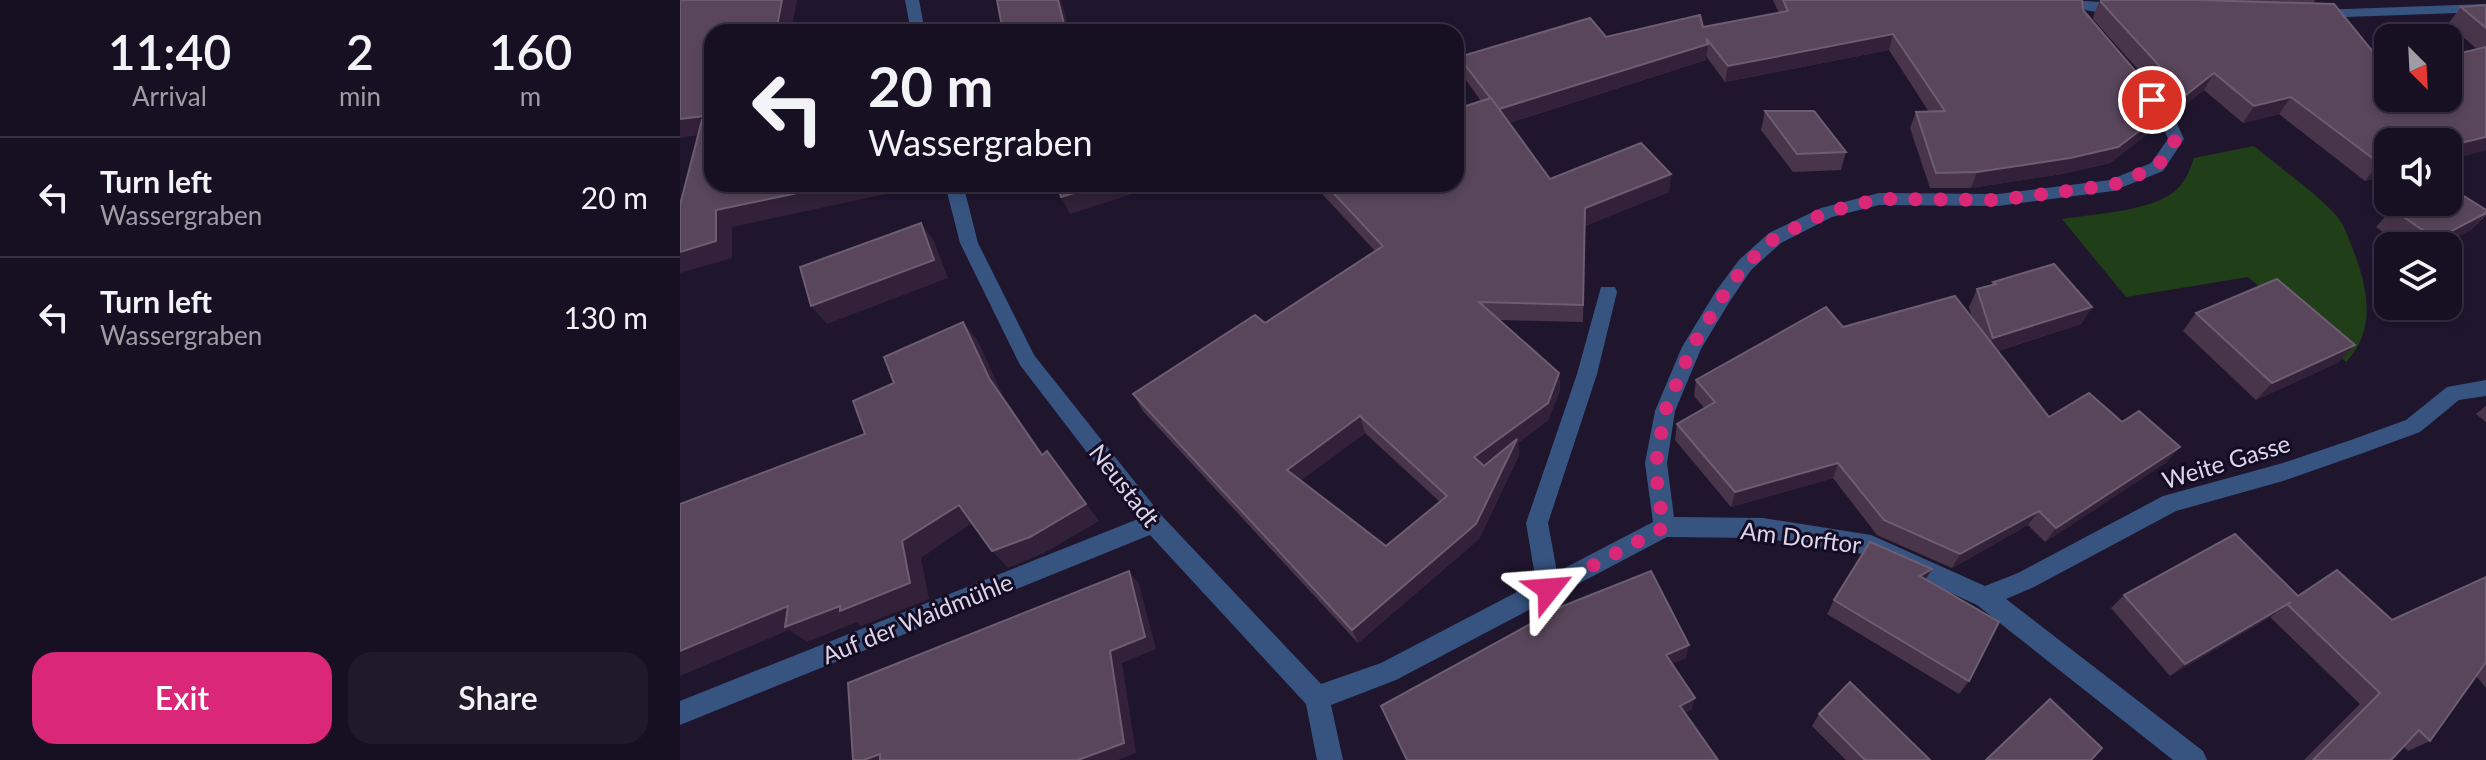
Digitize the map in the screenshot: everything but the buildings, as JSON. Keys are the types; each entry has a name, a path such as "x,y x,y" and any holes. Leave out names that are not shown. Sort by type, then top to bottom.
{"street":[{"path":"912,0 916,24"},
{"path":"2079,9 2130,8"},
{"path":"2301,14 2347,15 2486,8"},
{"path":"1665,527 1658,496 1656,463 1665,411 1692,347 1745,265 1775,238 1827,212 1879,199 1998,200 2113,185 2157,167 2176,139 2166,115 2138,84"},
{"name":"Neustadt","path":"956,192 969,243 1027,360 1154,523 1317,698"},
{"path":"1549,589 1537,523 1587,374 1608,292"},
{"name":"Weite Gasse","path":"1985,597 2026,580 2171,503 2283,472 2413,426 2454,393 2486,388"},
{"name":"Auf der Waidmühle","path":"680,713 1154,523"},
{"name":"Am Dorftor","path":"1317,698 1387,672 1665,527 1763,528 1871,545 1985,597 2194,760"},
{"path":"1317,698 1330,760"}],"green space":[{"path":"2254,146 2326,205 2338,217 2347,234 2362,276 2367,306 2363,335 2346,362 2248,277 2126,297 2062,219 2153,203 2179,187 2194,158"}],"route":[{"path":"1549,589 1665,527 1658,496 1656,463 1665,411 1692,347 1723,296 1745,265 1775,238 1827,212 1879,199 1998,200 2113,185 2157,167 2176,139 2166,115 2152,100"}]}
